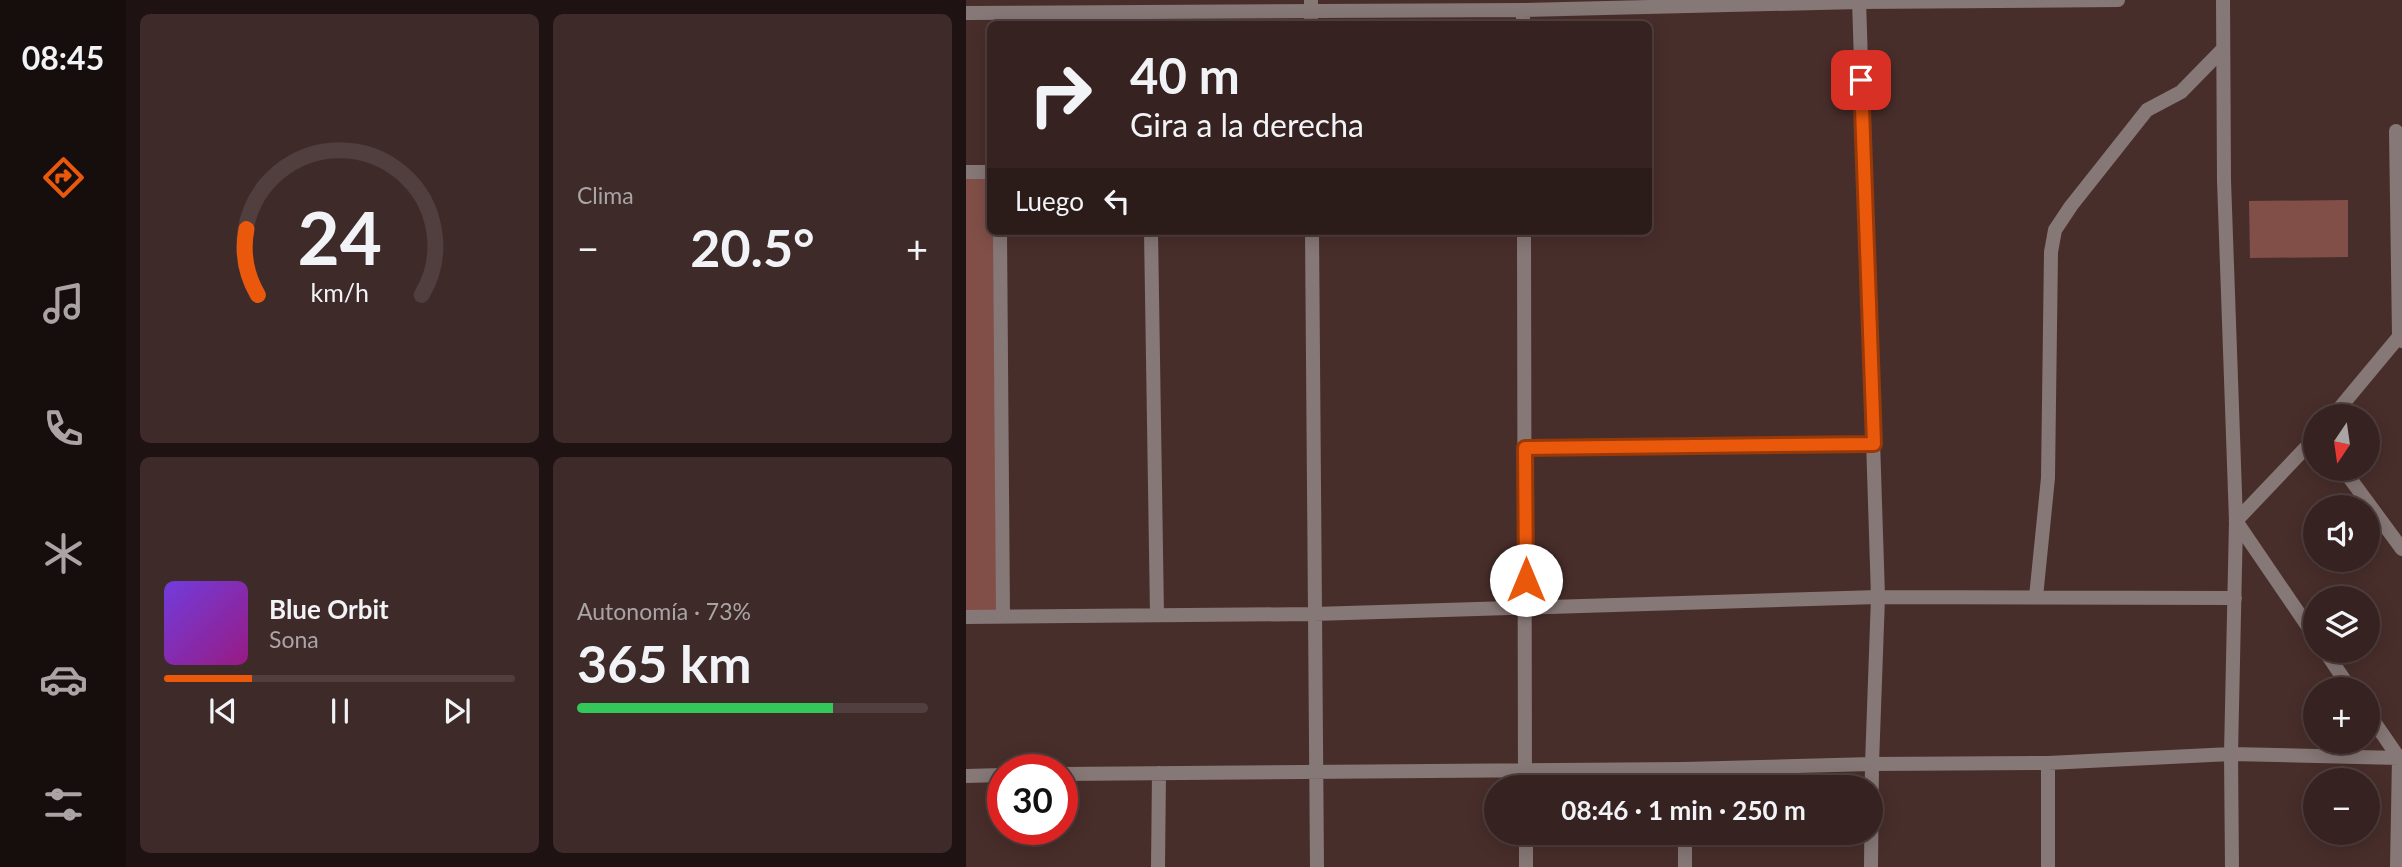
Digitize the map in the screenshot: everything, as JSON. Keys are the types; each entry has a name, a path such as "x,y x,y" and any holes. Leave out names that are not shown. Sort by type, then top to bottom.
{"street":[{"path":"970,9 1523,17 1859,1 2118,0"},
{"path":"2223,0 2224,180 2236,521 2231,754 2232,867"},
{"path":"1859,1 1878,597 1871,867"},
{"path":"2036,597 2048,478 2051,252 2055,230 2147,110 2181,92 2223,49"},
{"path":"2343,404 2401,336 2396,131"},
{"path":"966,172 987,172"},
{"path":"1000,235 1003,616"},
{"path":"1151,235 1157,615"},
{"path":"1312,235 1317,867"},
{"path":"1524,235 1525,775"},
{"path":"1525,448 1874,444"},
{"path":"2236,521 2303,451"},
{"path":"2352,481 2402,549"},
{"path":"2236,521 2303,619"},
{"path":"966,617 1314,614 1878,597 2235,598"},
{"path":"2380,731 2400,760 2397,867"},
{"path":"1078,774 2048,763 2231,754 2400,760"},
{"path":"2048,763 2048,867"},
{"path":"1684,769 1684,775"},
{"path":"1158,867 1159,773"},
{"path":"966,775 987,775"},
{"path":"1526,845 1526,867"},
{"path":"1685,845 1685,867"}],"shaded area":[{"path":"966,172 987,172 987,235 1000,235 1003,616 966,617"},
{"path":"2348,200 2348,257 2250,258 2249,201"}],"route":[{"path":"1526,580 1525,448 1874,444 1861,80"}]}
